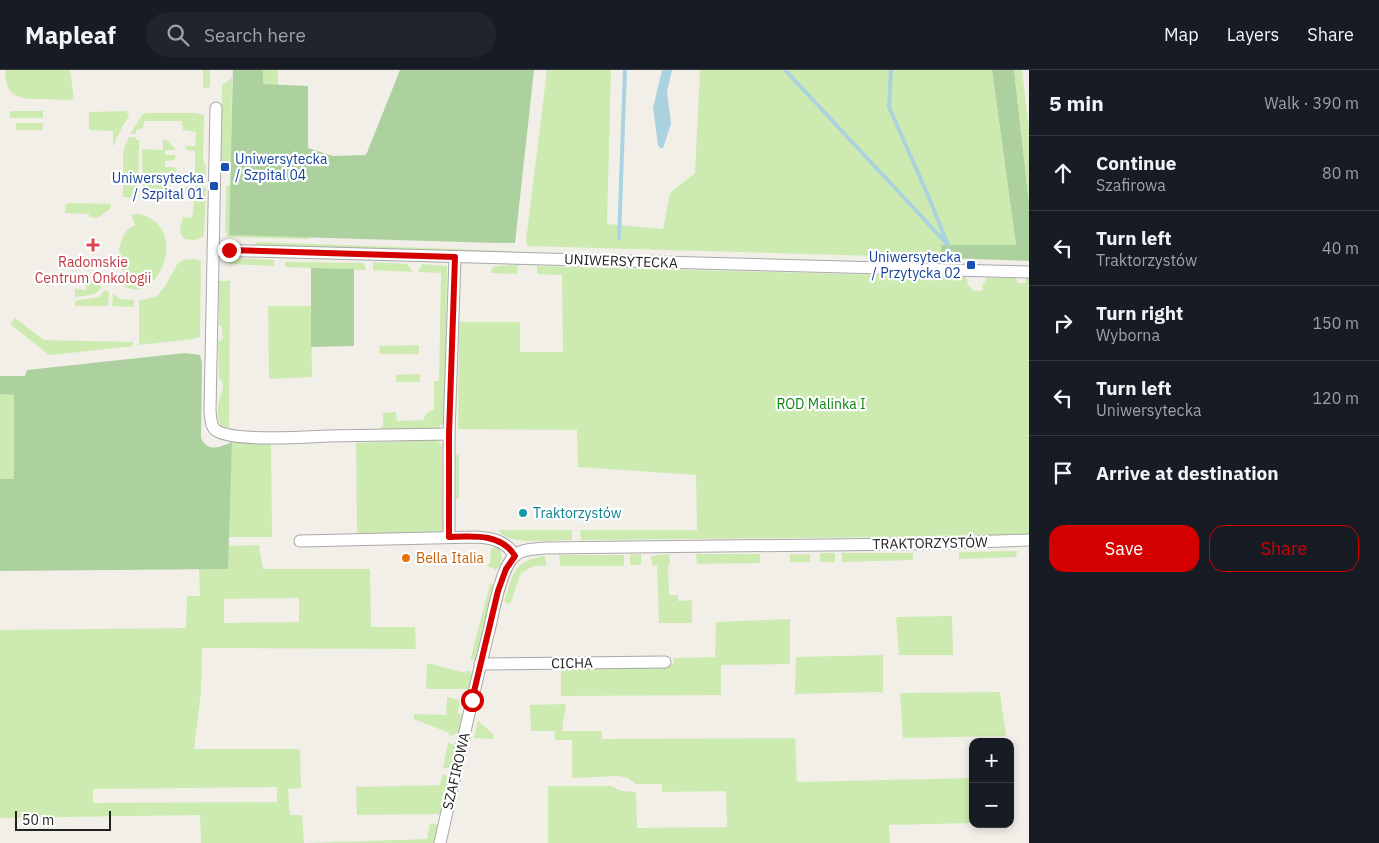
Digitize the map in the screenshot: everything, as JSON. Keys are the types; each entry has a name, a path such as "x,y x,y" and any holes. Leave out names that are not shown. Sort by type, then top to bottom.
{"street":[{"path":"216,108 210,410 212,424 215,429 222,433 237,436 269,437 449,434"},
{"name":"UNIWERSYTECKA","path":"213,250 1029,272"},
{"path":"449,537 449,434 455,257"},
{"path":"300,541 476,537 497,540 507,546 515,556"},
{"name":"TRAKTORZYSTÓW","path":"515,556 528,550 544,548 912,544 1029,540"},
{"name":"SZAFIROWA","path":"440,843 498,591 506,569 515,556"},
{"name":"CICHA","path":"480,664 665,662"}],"green space":[{"path":"5,70 70,70 74,99 29,99 16,96 8,87"},
{"path":"203,70 210,70 210,87 203,88"},
{"path":"233,70 263,70 263,84 308,86 308,148 333,156 366,155 400,70 534,70 515,243 229,235"},
{"path":"263,70 278,70 278,85 263,84"},
{"path":"547,70 611,70 607,224 663,229 670,193 695,173 700,70 992,70 1016,245 941,245 941,252 945,258 528,246 526,241"},
{"path":"992,70 1014,70 1029,204 1029,261 945,258 941,251 941,245 1016,245"},
{"path":"1014,70 1022,70 1029,130 1029,204"},
{"path":"232,78 231,169 223,169 222,173 222,85"},
{"path":"10,111 43,111 43,118 10,118"},
{"path":"127,111 129,116 113,147 113,131 89,130 89,112"},
{"path":"197,113 204,116 203,159 206,175 203,175 203,187 206,188 204,236 195,240 185,239 180,229 183,217 192,218 195,193 186,192 185,189 187,187 195,187 195,181 188,181 186,179 187,177 195,177 195,151 187,150 185,146 195,146 196,132 183,130 182,121 144,121 143,128 136,130 136,134 130,134 143,114"},
{"path":"16,123 43,123 43,130 16,130"},
{"path":"129,137 136,137 136,140 139,140 138,198 123,197 123,151"},
{"path":"163,140 166,140 176,149 165,151 165,155 174,155 176,157 174,160 165,161 165,167 177,169 176,172 165,173 166,190 170,190 172,193 154,201 143,199 142,149 163,150"},
{"path":"230,185 229,235 309,237 309,239 228,237 225,231 226,186"},
{"path":"68,203 111,204 110,209 97,218 89,217 88,211 87,214 65,213 65,206"},
{"path":"138,214 155,221 164,234 166,249 163,265 156,278 145,287 133,289 120,282 126,276 122,270 119,256 124,234 135,225 131,215"},
{"path":"257,242 513,251 511,254 252,247"},
{"path":"230,258 274,260 274,266 230,264"},
{"path":"194,259 201,261 200,337 139,345 139,301 157,296 178,263"},
{"path":"285,262 364,263 366,270 285,267"},
{"path":"373,262 407,264 413,272 373,270"},
{"path":"422,264 447,266 445,421 436,430 380,431 380,427 383,426 383,413 396,412 397,421 423,420 427,413 434,409 434,381 439,381 441,273 418,272"},
{"path":"518,265 517,274 491,273 492,268 496,266"},
{"name":"ROD Malinka I","path":"537,266 965,277 968,286 974,291 983,290 982,286 987,278 1016,278 1018,283 1025,283 1026,279 1029,278 1029,535 581,540 580,530 697,530 696,475 578,467 577,430 458,429 459,322 520,322 520,352 563,352 562,275 537,274"},
{"path":"311,268 354,269 354,346 311,347"},
{"path":"86,281 102,286 94,294 75,297 75,289 86,290"},
{"path":"219,281 230,281 229,428 221,426 218,414 218,404 223,389 223,384 219,377 218,342 223,339 222,327 219,325"},
{"path":"105,290 109,292 108,306 75,306 75,301 99,297"},
{"path":"113,294 121,299 134,300 134,307 112,306"},
{"path":"268,306 311,306 312,377 269,379"},
{"path":"15,318 44,340 133,342 133,346 52,355 48,354 10,324"},
{"path":"419,345 419,354 380,354 379,346"},
{"path":"185,353 200,355 202,363 201,438 207,446 215,448 232,442 228,569 0,571 0,479 14,479 14,395 0,394 0,376 25,376 27,370"},
{"path":"420,374 420,382 396,382 396,375"},
{"path":"0,394 14,395 14,480 0,479"},
{"path":"437,440 442,447 443,531 357,535 356,443"},
{"path":"232,442 271,443 272,537 228,537"},
{"path":"459,454 459,499 456,498 455,456"},
{"path":"499,530 572,530 572,540 521,540 503,535"},
{"path":"259,545 263,569 370,569 371,627 415,627 416,649 202,648 201,692 194,749 300,749 301,788 288,789 290,815 302,815 304,843 201,843 200,815 0,818 0,630 186,628 187,596 200,596 199,569 228,569 228,546","holes":["299,598 299,622 224,623 224,599","277,787 277,802 93,803 93,789"]},
{"path":"499,546 502,560 499,567 493,571 494,568 488,567 488,565 490,563 491,549"},
{"path":"1017,551 1016,557 959,559 959,552"},
{"path":"820,553 835,553 835,562 820,562"},
{"path":"842,553 913,553 913,560 842,562"},
{"path":"641,554 641,565 630,565 630,555"},
{"path":"669,554 669,595 678,595 678,601 692,600 692,623 659,623 657,566 652,565 651,556"},
{"path":"696,554 760,554 760,563 697,564"},
{"path":"790,554 810,554 810,562 790,562"},
{"path":"559,555 624,555 624,566 560,566"},
{"path":"545,556 546,566 534,566 521,573 510,604 504,602 512,576 520,565 534,558"},
{"path":"491,581 494,590 476,660 470,660"},
{"path":"952,616 953,655 899,655 896,617"},
{"path":"790,619 790,664 721,665 721,695 561,696 561,668 673,664 674,658 715,657 716,622"},
{"path":"883,655 883,693 795,694 796,657"},
{"path":"427,663 466,673 471,671 473,677 469,688 426,689"},
{"path":"1000,692 1006,736 903,738 900,693"},
{"path":"447,697 460,700 458,713 464,715 459,731 453,735 449,736 449,733 414,719 414,714 446,715"},
{"path":"566,704 562,731 602,731 602,739 795,738 797,782 969,778 969,823 889,825 890,843 548,843 548,786 611,786 621,791 636,792 637,828 727,827 726,791 662,792 662,784 636,784 628,778 619,776 572,778 572,740 555,740 555,731 531,731 530,705"},
{"path":"478,721 492,733 494,739 474,738"},
{"path":"448,743 455,745 456,748 451,768 443,768"},
{"path":"442,774 448,777 440,814 357,815 356,787 440,785"},
{"path":"430,823 438,825 435,843 304,843 427,839"}],"water":[{"path":"662,70 672,70 667,91 671,124 663,148 660,148 653,108"}],"waterway":[{"path":"619,238 625,70"},
{"path":"785,70 948,245 889,107 891,70"}],"place":[{"name":"Uniwersytecka / Szpital 04","path":"225,167"},
{"name":"Uniwersytecka / Szpital 01","path":"214,186"},
{"name":"Radomskie Centrum Onkologii","path":"93,245"},
{"name":"Uniwersytecka / Przytycka 02","path":"971,265"},
{"name":"Traktorzystów","path":"523,513"},
{"name":"Bella Italia","path":"406,558"}],"route":[{"path":"229,250 455,257 449,434 449,537 491,538 502,542 515,556 506,569 498,591 472,700"}]}
